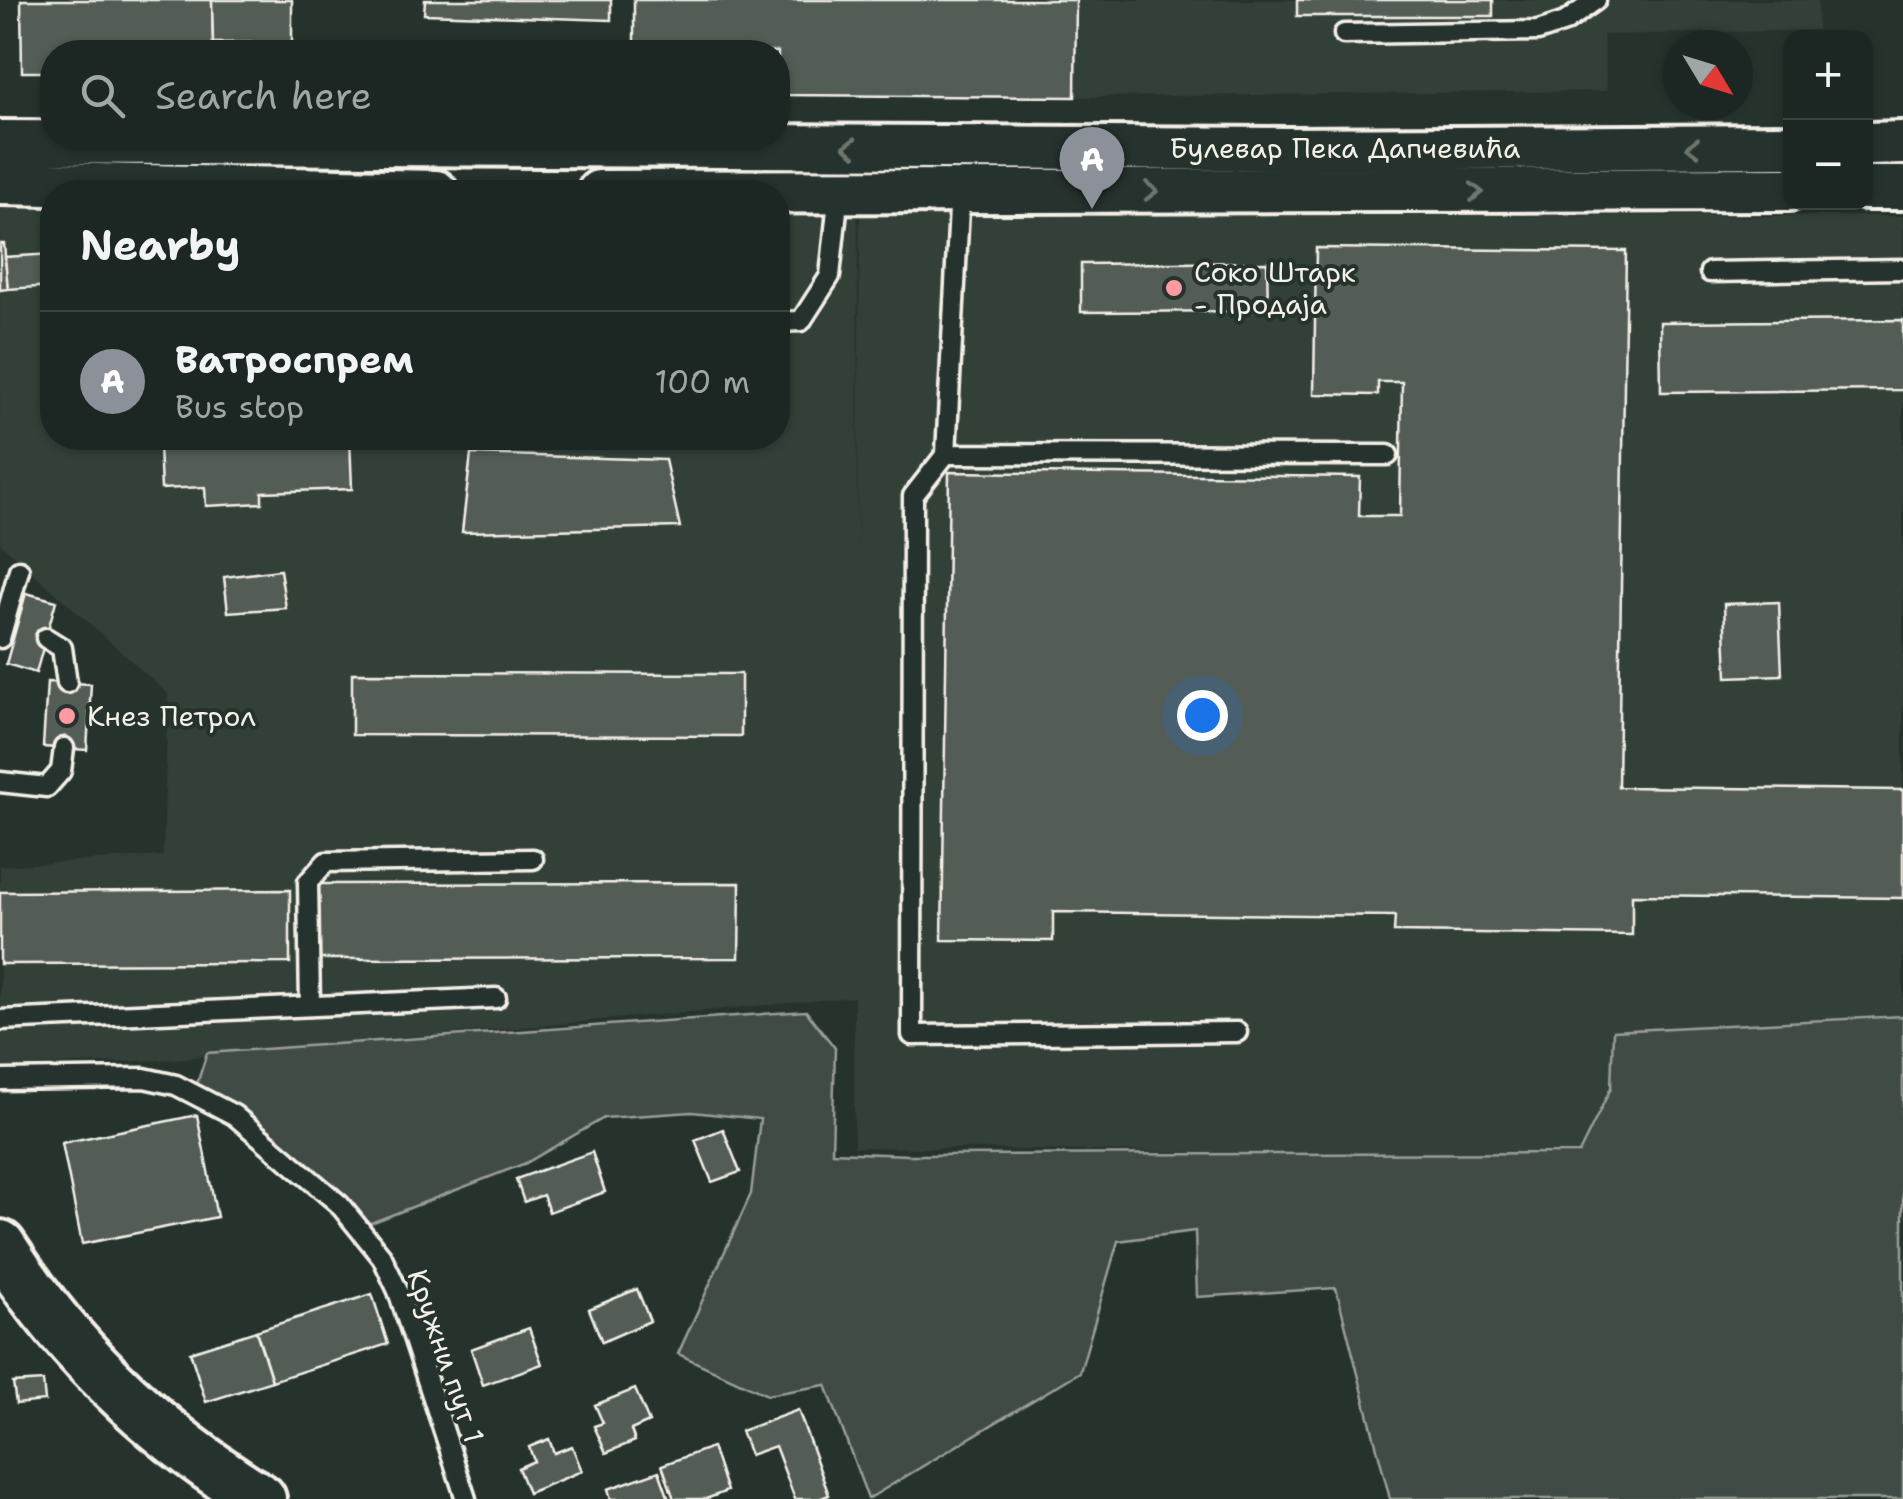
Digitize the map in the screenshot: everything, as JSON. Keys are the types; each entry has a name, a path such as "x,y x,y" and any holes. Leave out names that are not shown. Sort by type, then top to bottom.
{"main road":[{"path":"0,1246 42,1305 125,1400 198,1459 260,1499"}],"street":[{"name":"Булевар Пека Дапчевића","path":"0,142 40,142"},
{"path":"1873,144 1903,143"},
{"name":"Булевар Пека Дапчевића","path":"790,190 899,190 983,176 1783,146"},
{"name":"Булевар Пека Дапчевића","path":"790,147 898,148 983,176 1246,193 1783,189"},
{"path":"898,148 899,190"},
{"path":"0,183 40,184"},
{"path":"1873,188 1903,188"}],"lane":[{"path":"1344,34 1538,31 1565,22 1596,0"},
{"path":"983,176 946,454 913,496 912,1035 1237,1032"},
{"path":"790,321 801,321 820,298 830,276 839,190"},
{"path":"1710,272 1903,269"},
{"path":"946,454 1388,454"},
{"path":"6,631 19,570"},
{"path":"46,638 62,648 67,683"},
{"path":"0,782 47,787 62,771 64,748"},
{"path":"310,1006 308,882 326,862 533,859"},
{"path":"0,1020 496,998"},
{"name":"Кружни пут 1","path":"0,1080 144,1078 176,1085 234,1116 339,1204 382,1257 398,1291 466,1499"}],"shaded area":[{"path":"1076,0 1818,0 1817,30 1663,30 1663,34 1603,35 1607,91 1075,97"},
{"path":"0,183 40,190 40,450 790,450 790,192 858,190 857,556 860,215 1903,216 1903,1153 1286,1154 854,1147 854,997 162,1060 0,1068 0,866 163,856 168,694 0,543"},
{"path":"806,1011 835,1048 832,1152 909,1155 1579,1153 1611,1088 1613,1031 1903,1016 1903,1499 1390,1499 1336,1288 1197,1297 1195,1231 1118,1241 1080,1372 868,1499 826,1385 767,1395 678,1354 751,1194 760,1119 692,1112 604,1118 526,1163 358,1228 194,1093 207,1053"}],"building":[{"path":"21,0 212,0 213,40 40,40 40,72 22,72"},
{"path":"212,0 292,0 292,40 213,40"},
{"path":"425,0 611,0 611,20 424,14"},
{"path":"634,0 1076,0 1075,97 790,95 790,40 634,40"},
{"path":"1297,0 1493,0 1493,16 1297,16"},
{"path":"0,244 4,244 8,289 0,290"},
{"path":"1316,248 1626,251 1618,787 1903,790 1903,898 1632,895 1632,935 1394,932 1395,916 1053,912 1053,941 942,940 949,472 1360,477 1359,516 1400,516 1402,382 1378,382 1378,395 1314,394"},
{"path":"40,255 40,287 8,289 5,257"},
{"name":"Соко Штарк - Продаја","path":"1267,262 1268,311 1081,312 1081,264"},
{"path":"1903,320 1903,390 1661,392 1660,322"},
{"path":"159,450 350,450 352,489 262,492 262,503 206,506 205,487 161,489"},
{"path":"471,454 665,460 680,527 462,532"},
{"path":"280,570 286,608 228,612 224,577"},
{"path":"26,593 56,601 36,673 6,664"},
{"path":"1779,602 1782,675 1727,677 1724,604"},
{"path":"352,673 741,674 741,736 352,735"},
{"path":"47,682 91,684 87,750 43,747"},
{"path":"740,883 739,958 317,959 317,884"},
{"path":"290,890 290,963 0,964 0,892"},
{"path":"197,1115 217,1217 82,1244 62,1143"},
{"path":"723,1129 740,1172 712,1182 695,1140"},
{"path":"592,1152 605,1192 549,1212 543,1195 524,1202 516,1179"},
{"path":"637,1289 650,1321 602,1342 589,1309"},
{"path":"372,1294 388,1344 272,1381 256,1331"},
{"path":"529,1328 542,1364 483,1385 471,1349"},
{"path":"256,1331 272,1381 206,1402 190,1352"},
{"path":"43,1381 45,1401 16,1404 13,1383"},
{"path":"635,1389 649,1422 631,1430 635,1441 606,1453 594,1426 603,1423 595,1405"},
{"path":"798,1410 829,1495 819,1499 795,1499 775,1446 750,1455 741,1431"},
{"path":"549,1439 554,1453 572,1446 582,1471 528,1493 518,1468 534,1461 529,1447"},
{"path":"712,1447 727,1491 706,1499 674,1499 662,1465"},
{"path":"659,1471 669,1499 611,1499 608,1489"}],"place":[{"name":"Ватроспрем","path":"1092,209"},
{"name":"Соко Штарк - Продаја","path":"1174,288"},
{"name":"Кнез Петрол","path":"67,716"}]}
